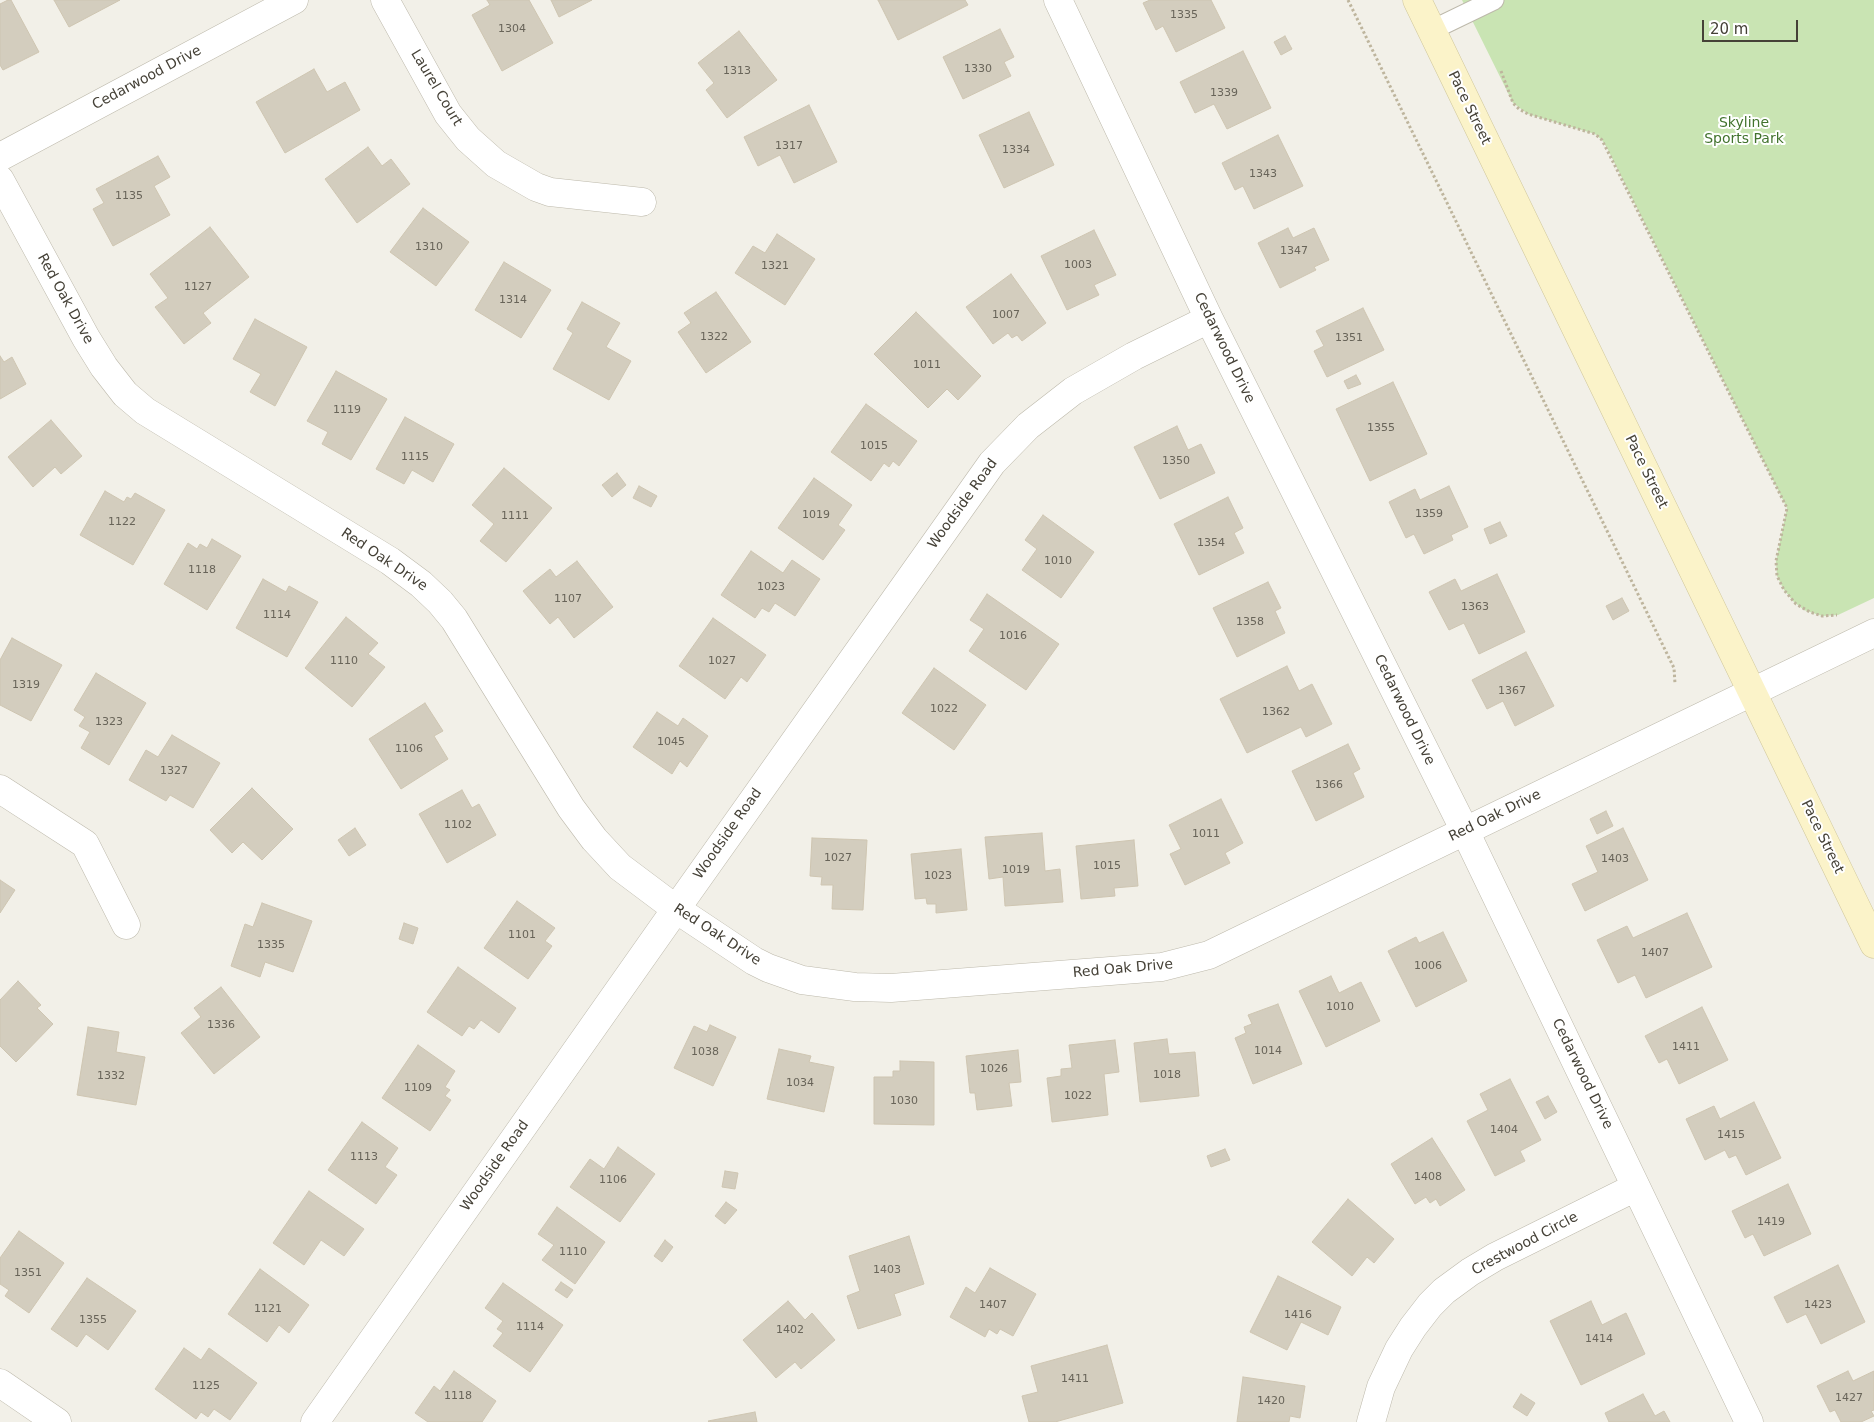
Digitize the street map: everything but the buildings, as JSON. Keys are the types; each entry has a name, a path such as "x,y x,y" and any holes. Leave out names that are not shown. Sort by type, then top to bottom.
{"main road":[{"name":"Pace Street","path":"1417,0 1874,944"}],"street":[{"name":"Cedarwood Drive","path":"0,156 294,0"},
{"name":"Laurel Court","path":"385,0 448,114 468,139 496,164 536,187 550,192 642,202"},
{"name":"Cedarwood Drive","path":"1058,0 1209,319 1465,831 1749,1422"},
{"name":"Red Oak Drive","path":"0,180 86,338 104,367 125,394 152,416 390,561 411,575 432,593 454,619 571,808 594,839 620,867 676,909 754,961 802,980 836,985 891,988 1162,967 1195,960 1224,949 1874,633"},
{"name":"Woodside Road","path":"315,1422 997,457 1028,426 1073,392 1126,361 1209,319"},
{"path":"0,789 85,844 126,925"},
{"name":"Crestwood Circle","path":"1371,1422 1381,1387 1399,1349 1430,1305 1444,1291 1495,1257 1636,1187"},
{"path":"0,1383 57,1422"}],"lane":[{"path":"1432,30 1494,0"}],"path":[{"path":"1348,0 1674,668 1675,684"},
{"path":"1501,71 1513,103 1519,109 1528,114 1594,134 1602,140 1787,508 1776,561 1777,576 1784,590 1794,602 1810,612 1822,616 1838,615"}],"green space":[{"name":"Skyline Sports Park","path":"1462,0 1874,0 1874,598 1838,615 1822,616 1804,610 1784,590 1777,576 1776,561 1787,508 1607,148 1595,134 1528,114 1513,103"}]}
